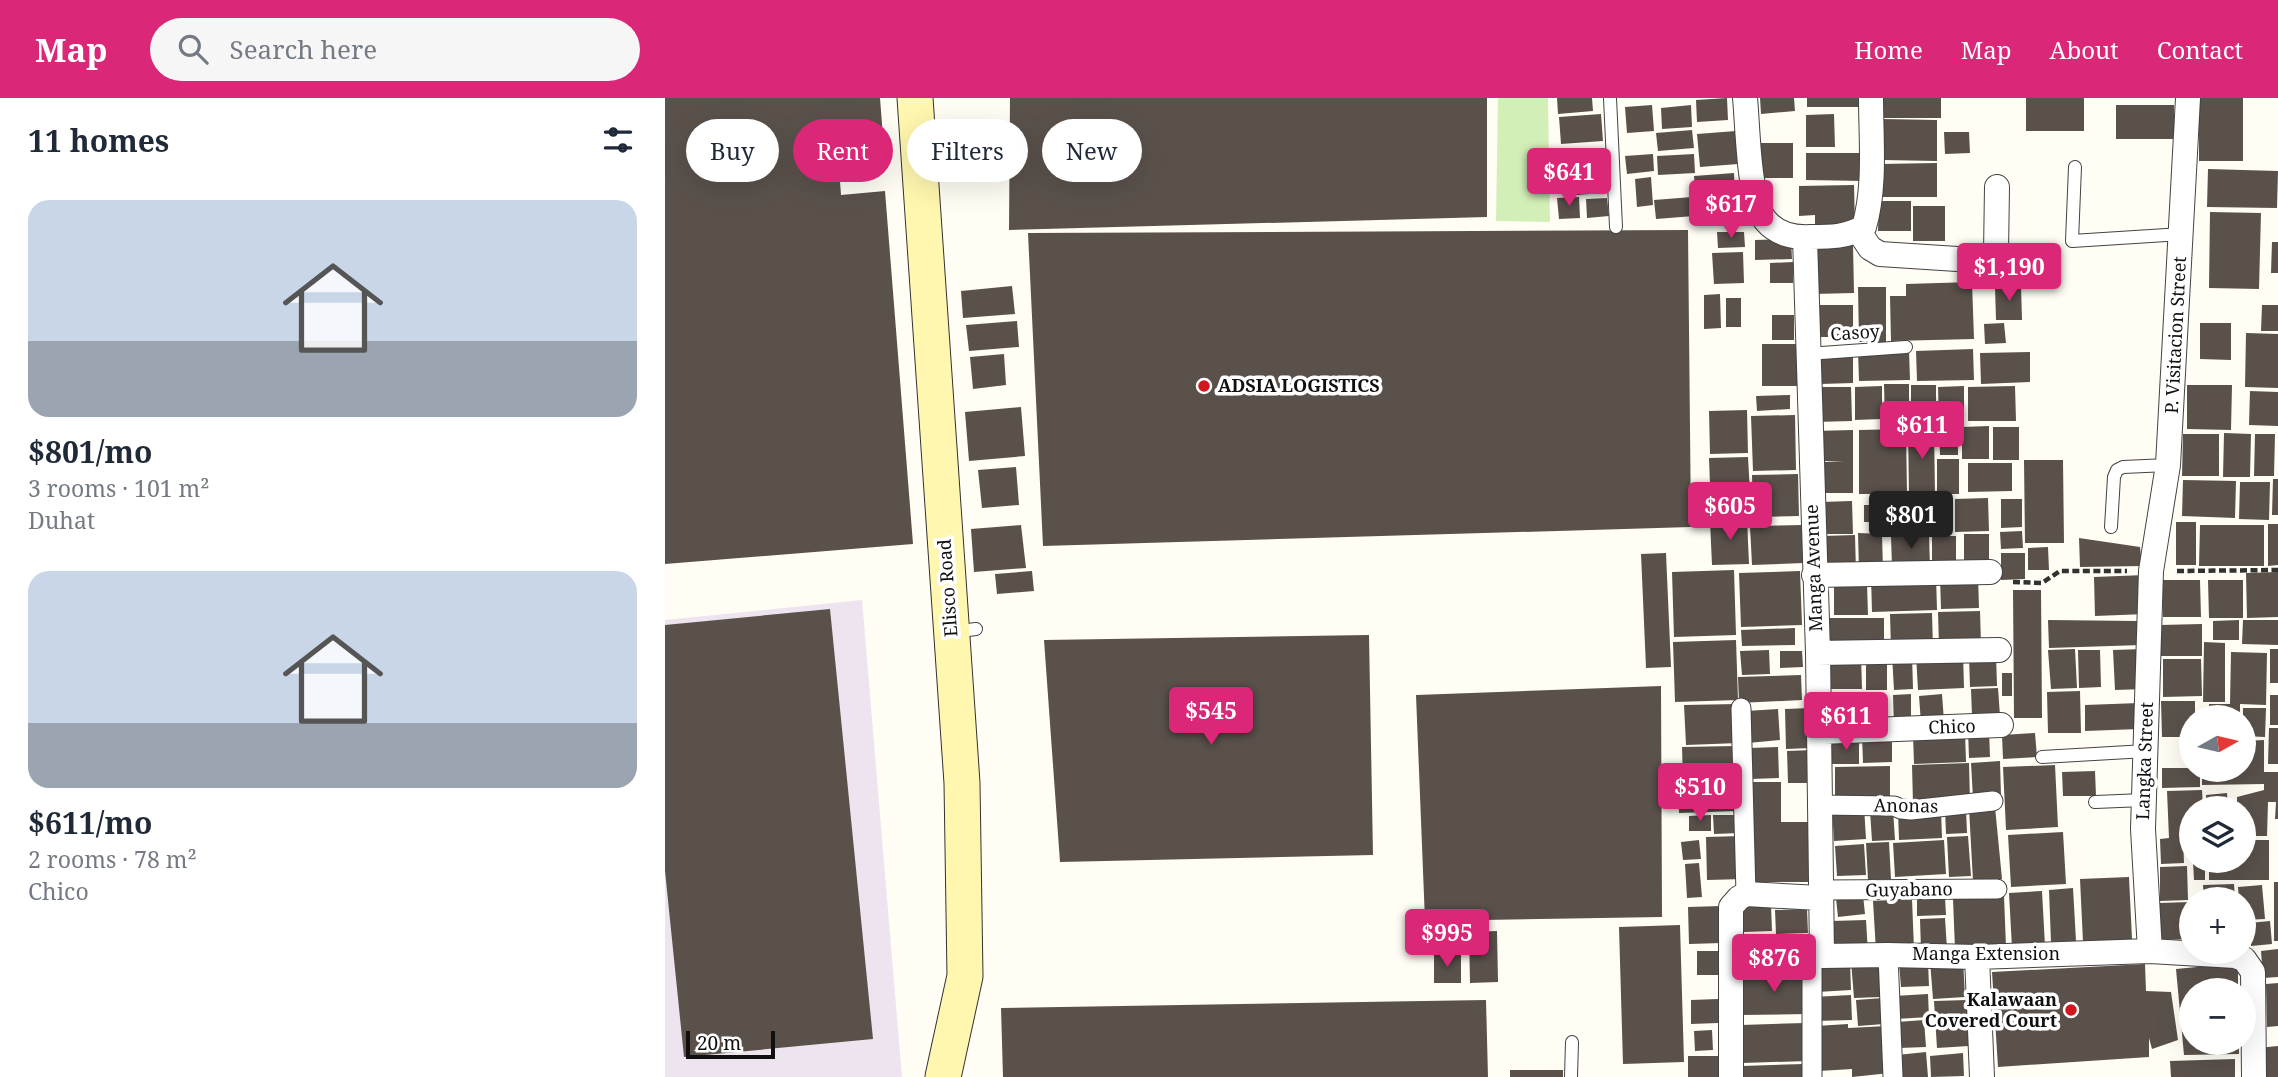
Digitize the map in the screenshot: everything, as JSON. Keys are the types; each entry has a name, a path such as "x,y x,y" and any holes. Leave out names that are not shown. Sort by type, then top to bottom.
{"main road":[{"name":"Elisco Road","path":"915,98 964,630 962,783 971,974 943,1077"}],"street":[{"path":"1745,98 1752,183 1758,205 1766,221 1784,234 1805,238 1841,237 1864,227 1869,210 1871,98"},
{"name":"P. Visitacion Street","path":"2151,571 2168,465 2188,98"},
{"path":"1858,230 1870,248 1880,254 1988,261 1994,258 1996,253 1997,187"},
{"name":"Manga Avenue","path":"1805,238 1818,653 1822,956"},
{"name":"Langka Street","path":"2150,951 2143,829 2151,571"},
{"path":"1814,575 1996,577"},
{"path":"1818,653 1999,650"},
{"path":"1741,709 1746,894"},
{"name":"Chico","path":"1819,732 2001,725"},
{"name":"Anonas","path":"1819,805 1894,806 1911,810 1993,801"},
{"name":"Guyabano","path":"1820,894 1997,889"},
{"path":"1731,1077 1730,914 1734,902 1746,894 1820,894"},
{"name":"Manga Extension","path":"1822,956 1977,957 2150,951 2244,959 2253,972 2254,981 2254,1077"},
{"path":"1888,955 1893,1077"},
{"path":"1812,1077 1812,963 1822,956"},
{"path":"1977,957 1982,1077"}],"lane":[{"path":"1610,98 1616,227"},
{"path":"2075,167 2072,241 2182,234"},
{"name":"Casoy","path":"1807,354 1906,347"},
{"path":"2111,527 2114,477 2117,470 2123,467 2168,465"},
{"path":"2042,757 2146,751"},
{"path":"2095,802 2144,800"},
{"path":"1571,1077 1572,1042"}],"path":[{"path":"1996,577 2042,583 2060,571 2278,570"}],"shaded area":[{"path":"862,600 902,1077 665,1077 665,620"}],"green space":[{"path":"1498,98 1548,98 1550,222 1496,221"}],"building":[{"path":"665,98 880,98 882,119 793,119 793,182 840,182 841,195 885,191 913,544 665,564"},
{"path":"1010,98 1487,98 1487,217 1009,230 1009,182 1028,182 1028,119 1010,119"},
{"path":"1557,98 1592,98 1593,111 1558,114"},
{"path":"1727,98 1728,120 1697,122 1696,100"},
{"path":"1760,98 1794,98 1795,111 1761,114"},
{"path":"1807,98 1859,98 1859,107 1807,107"},
{"path":"1879,98 1941,98 1941,118 1879,118"},
{"path":"2026,98 2084,98 2084,131 2026,131"},
{"path":"2199,98 2243,98 2243,161 2199,161"},
{"path":"1652,105 1654,131 1627,133 1625,107"},
{"path":"1691,105 1692,127 1662,129 1661,108"},
{"path":"2116,105 2174,105 2174,139 2116,139"},
{"path":"1601,114 1603,141 1561,144 1559,117"},
{"path":"1834,114 1835,147 1806,147 1806,115"},
{"path":"1882,119 1937,120 1937,161 1883,160"},
{"path":"1692,130 1694,148 1658,151 1656,133"},
{"path":"1736,131 1738,164 1700,167 1697,134"},
{"path":"1944,132 1969,132 1970,153 1945,154"},
{"path":"1754,143 1793,143 1793,178 1754,178"},
{"path":"1806,153 1864,153 1864,181 1806,180"},
{"path":"1653,154 1654,171 1627,174 1625,156"},
{"path":"1694,154 1695,173 1658,175 1657,156"},
{"path":"1571,159 1573,175 1553,176 1552,161"},
{"path":"1937,163 1937,197 1880,197 1880,164"},
{"path":"2208,169 2278,171 2277,208 2207,207"},
{"path":"1734,173 1735,195 1696,198 1694,176"},
{"path":"1602,176 1603,193 1564,196 1563,179"},
{"path":"1651,177 1653,205 1637,207 1635,179"},
{"path":"1854,185 1855,226 1815,227 1815,215 1799,216 1799,186"},
{"path":"1579,197 1580,218 1559,219 1557,198"},
{"path":"1692,197 1694,216 1656,219 1654,200"},
{"path":"1607,198 1609,216 1587,218 1586,199"},
{"path":"1879,201 1911,201 1911,231 1878,231"},
{"path":"1913,206 1945,206 1945,241 1913,241"},
{"path":"2210,212 2261,213 2259,289 2209,288"},
{"path":"1688,230 1691,527 1043,546 1028,233"},
{"path":"1717,232 1744,232 1745,247 1718,248"},
{"path":"1791,239 1792,259 1755,260 1755,240"},
{"path":"2272,242 2278,242 2278,273 2271,273"},
{"path":"1814,244 1853,244 1854,293 1814,294"},
{"path":"1743,252 1744,283 1714,284 1712,253"},
{"path":"1793,262 1793,283 1770,283 1770,263"},
{"path":"1972,282 1974,339 1891,341 1890,296 1906,296 1906,284"},
{"path":"1012,286 1015,314 963,318 961,291"},
{"path":"2021,286 2022,320 1996,320 1995,287"},
{"path":"1858,287 1886,287 1886,342 1859,342"},
{"path":"1720,294 1721,328 1704,329 1704,295"},
{"path":"1726,298 1741,298 1741,327 1726,327"},
{"path":"1812,305 1853,305 1853,337 1813,337"},
{"path":"2262,305 2278,305 2278,331 2261,331"},
{"path":"1772,315 1794,315 1794,340 1772,340"},
{"path":"1017,321 1019,347 969,351 966,325"},
{"path":"2004,323 2006,343 1985,344 1984,324"},
{"path":"2200,323 2231,323 2231,360 2200,359"},
{"path":"2246,333 2278,334 2278,388 2245,387"},
{"path":"1762,344 1797,344 1798,386 1762,386"},
{"path":"1973,349 1974,380 1917,381 1916,351"},
{"path":"1909,350 1910,380 1859,381 1858,351"},
{"path":"2030,352 2030,382 1981,384 1980,353"},
{"path":"1004,354 1006,385 973,389 970,357"},
{"path":"1820,357 1853,357 1853,383 1820,384"},
{"path":"1884,384 1909,384 1909,421 1885,421"},
{"path":"1911,385 1936,385 1936,417 1911,417"},
{"path":"2187,385 2232,385 2231,430 2187,429"},
{"path":"1882,386 1882,419 1855,420 1855,387"},
{"path":"1964,386 1964,419 1939,419 1938,387"},
{"path":"2015,386 2016,421 1968,421 1968,387"},
{"path":"1814,387 1851,387 1852,421 1815,422"},
{"path":"2250,391 2278,392 2278,426 2249,425"},
{"path":"1790,395 1790,409 1757,411 1756,396"},
{"path":"1021,407 1025,456 969,461 965,412"},
{"path":"1747,410 1748,453 1710,454 1709,411"},
{"path":"1795,415 1796,470 1753,471 1751,416"},
{"path":"1989,426 1989,459 1962,459 1962,427"},
{"path":"1908,427 1934,427 1935,495 1909,495"},
{"path":"1993,427 2019,427 2019,460 1993,460"},
{"path":"1939,428 1958,428 1958,455 1940,455"},
{"path":"1906,429 1907,494 1859,494 1859,430"},
{"path":"1853,430 1853,493 1824,493 1823,462 1844,461 1814,461 1813,431"},
{"path":"2224,433 2251,434 2250,477 2223,477"},
{"path":"2183,434 2219,434 2219,476 2182,476"},
{"path":"2255,434 2275,434 2274,476 2254,476"},
{"path":"1748,457 1751,511 1711,512 1709,458"},
{"path":"1937,459 1959,459 1959,494 1937,494"},
{"path":"2024,460 2063,460 2064,543 2025,543"},
{"path":"1968,463 2012,463 2012,491 1968,492"},
{"path":"1016,467 1019,505 982,508 978,470"},
{"path":"1798,474 1799,516 1753,517 1752,475"},
{"path":"2273,479 2278,479 2278,515 2272,515"},
{"path":"2183,480 2236,481 2235,518 2182,516"},
{"path":"2240,482 2270,482 2269,520 2239,519"},
{"path":"1988,498 1989,531 1955,532 1955,499"},
{"path":"2001,499 2022,499 2022,527 2001,528"},
{"path":"1852,501 1853,534 1822,534 1821,502"},
{"path":"1933,502 1933,533 1900,533 1900,503"},
{"path":"1864,505 1879,505 1880,522 1864,522"},
{"path":"1883,506 1899,506 1899,530 1883,530"},
{"path":"1747,519 1749,564 1712,565 1710,521"},
{"path":"2176,522 2196,522 2196,565 2176,565"},
{"path":"2268,524 2278,524 2278,565 2268,566"},
{"path":"1021,525 1026,568 974,572 971,529"},
{"path":"1803,525 1804,563 1752,565 1750,526"},
{"path":"2200,525 2264,525 2264,566 2199,566"},
{"path":"2022,531 2023,548 2001,549 2000,532"},
{"path":"1858,533 1882,534 1883,571 1859,572"},
{"path":"1964,534 1989,534 1989,567 1964,567"},
{"path":"1855,535 1856,572 1822,572 1822,536"},
{"path":"1929,535 1930,567 1892,567 1891,536"},
{"path":"1932,536 1956,536 1956,567 1932,568"},
{"path":"2079,538 2140,547 2142,566 2080,567"},
{"path":"2048,547 2049,570 2028,570 2028,548"},
{"path":"1666,553 1671,667 1646,668 1641,554"},
{"path":"2001,553 2025,553 2025,579 2001,580"},
{"path":"1734,570 1736,635 1674,637 1672,572"},
{"path":"1032,571 1034,591 997,594 995,574"},
{"path":"1800,571 1802,625 1741,627 1739,573"},
{"path":"2278,572 2278,617 2247,618 2246,573"},
{"path":"1936,575 1937,610 1872,612 1871,577"},
{"path":"1978,575 1979,608 1941,609 1940,577"},
{"path":"2145,575 2146,614 2095,616 2094,577"},
{"path":"2162,580 2200,580 2201,617 2163,617"},
{"path":"2208,580 2243,580 2243,618 2209,618"},
{"path":"1834,584 1867,584 1868,615 1834,615"},
{"path":"2013,590 2041,590 2042,718 2014,718"},
{"path":"830,609 873,1039 684,1057 665,871 665,625"},
{"path":"1980,611 1981,644 1939,646 1938,612"},
{"path":"1932,613 1933,648 1891,649 1890,614"},
{"path":"1825,618 1884,618 1884,648 1826,649"},
{"path":"2048,620 2137,621 2142,645 2049,648"},
{"path":"2239,620 2239,640 2213,640 2213,621"},
{"path":"2243,620 2278,620 2278,645 2242,644"},
{"path":"2202,624 2202,656 2160,656 2160,625"},
{"path":"1795,628 1795,645 1742,646 1741,630"},
{"path":"1369,635 1373,855 1060,862 1044,640"},
{"path":"1736,640 1738,700 1675,702 1673,642"},
{"path":"2204,642 2225,643 2225,702 2203,702"},
{"path":"2075,649 2077,688 2051,689 2048,650"},
{"path":"2144,649 2145,689 2115,690 2113,650"},
{"path":"2270,649 2278,649 2278,683 2270,683"},
{"path":"1769,650 1770,674 1742,675 1740,651"},
{"path":"2078,650 2100,650 2101,687 2079,688"},
{"path":"1780,651 1802,651 1803,667 1780,668"},
{"path":"1963,652 1964,688 1918,690 1916,654"},
{"path":"2231,652 2267,653 2266,705 2209,705 2230,704"},
{"path":"1829,654 1861,654 1862,689 1830,689"},
{"path":"1887,655 1887,690 1866,690 1866,656"},
{"path":"1892,655 1912,655 1913,689 1894,690"},
{"path":"1996,655 1997,686 1970,687 1969,656"},
{"path":"2163,659 2201,659 2202,696 2163,697"},
{"path":"2002,673 2012,673 2012,696 2002,696"},
{"path":"1801,675 1802,700 1739,703 1738,677"},
{"path":"1661,686 1662,917 1425,921 1416,695"},
{"path":"1998,688 2000,716 1972,716 1971,689"},
{"path":"2080,691 2081,733 2048,733 2047,692"},
{"path":"1884,694 1884,726 1840,726 1840,695"},
{"path":"1911,694 1911,726 1894,727 1893,695"},
{"path":"1942,694 1944,721 1921,723 1919,696"},
{"path":"2270,695 2278,695 2278,725 2270,725"},
{"path":"2161,701 2195,701 2195,705 2179,705 2179,737 2162,737"},
{"path":"2139,703 2139,729 2085,731 2085,705"},
{"path":"1737,704 1739,743 1686,745 1684,705"},
{"path":"1810,708 1811,748 1786,749 1785,709"},
{"path":"2256,708 2266,708 2265,737 2256,737"},
{"path":"1778,709 1780,740 1748,743 1746,711"},
{"path":"2269,728 2278,728 2278,764 2268,764"},
{"path":"1989,730 1990,757 1969,758 1968,731"},
{"path":"1965,732 1966,762 1914,764 1913,734"},
{"path":"2035,733 2037,757 2003,759 2002,735"},
{"path":"1892,734 1892,762 1863,763 1862,735"},
{"path":"1832,739 1859,739 1859,764 1832,764"},
{"path":"2256,740 2264,740 2264,772 2278,772 2278,819 2275,819 2276,802 2268,802 2267,836 2256,836 2256,796 2241,796 2264,790 2264,784 2202,785 2202,782 2256,782"},
{"path":"1736,746 1736,779 1683,780 1682,747"},
{"path":"1778,747 1779,778 1751,779 1749,748"},
{"path":"1812,750 1812,783 1788,783 1787,751"},
{"path":"2000,761 2001,796 1973,798 1971,763"},
{"path":"1969,763 1970,802 1913,804 1912,765"},
{"path":"2055,765 2058,827 2006,830 2003,767"},
{"path":"1890,766 1890,799 1835,800 1835,767"},
{"path":"2162,768 2179,768 2179,782 2200,782 2200,787 2162,788"},
{"path":"2095,771 2096,796 2063,796 2062,772"},
{"path":"1753,782 1781,782 1781,822 1815,822 1815,882 1754,882"},
{"path":"1736,784 1737,811 1679,813 1678,786"},
{"path":"2202,790 2202,796 2179,796 2179,863 2161,864 2160,839 2169,838 2167,791"},
{"path":"2227,793 2227,796 2206,796"},
{"path":"1864,806 1866,839 1834,841 1832,808"},
{"path":"1995,807 2002,879 1973,881 1969,808"},
{"path":"1893,809 1895,840 1872,841 1870,811"},
{"path":"1945,809 1966,809 1967,833 1946,834"},
{"path":"1941,810 1942,838 1899,840 1898,812"},
{"path":"1711,815 1711,831 1689,831 1689,816"},
{"path":"1713,815 1739,815 1740,833 1714,834"},
{"path":"2063,832 2066,884 2011,887 2008,835"},
{"path":"1742,836 1744,879 1707,880 1706,837"},
{"path":"1968,836 1971,876 1949,877 1947,837"},
{"path":"1699,840 1701,859 1683,860 1681,842"},
{"path":"1944,840 1946,874 1895,877 1893,843"},
{"path":"2256,840 2269,840 2269,880 2209,880 2209,873 2256,873"},
{"path":"1889,842 1891,879 1868,880 1866,843"},
{"path":"1864,844 1866,875 1837,876 1835,846"},
{"path":"1699,863 1702,897 1687,898 1685,864"},
{"path":"2179,866 2179,873 2187,873 2188,887 2179,887 2179,900 2160,901 2160,867"},
{"path":"2194,873 2205,873 2205,880 2194,880"},
{"path":"2129,877 2132,939 2083,942 2080,879"},
{"path":"2274,882 2278,882 2278,941 2274,941"},
{"path":"2234,884 2234,887 2203,887"},
{"path":"2262,885 2265,919 2256,919 2256,887 2238,887"},
{"path":"2073,888 2076,941 2051,942 2049,890"},
{"path":"2042,891 2045,946 2012,948 2009,893"},
{"path":"1863,895 1865,914 1838,917 1836,898"},
{"path":"2004,896 2006,947 1955,949 1953,899"},
{"path":"1917,897 1945,897 1946,915 1917,916"},
{"path":"1912,899 1914,949 1876,951 1873,901"},
{"path":"2179,902 2179,939 2160,940 2159,903"},
{"path":"1771,905 1772,931 1744,932 1742,906"},
{"path":"1721,906 1722,943 1689,944 1688,907"},
{"path":"1807,909 1808,933 1776,934 1775,910"},
{"path":"1945,918 1947,949 1921,950 1920,919"},
{"path":"1866,920 1868,953 1834,954 1832,921"},
{"path":"2270,921 2272,944 2256,946 2256,922"},
{"path":"1680,925 1684,1062 1623,1064 1619,927"},
{"path":"1497,931 1498,982 1470,983 1469,932"},
{"path":"1805,935 1806,956 1780,957 1779,936"},
{"path":"1739,937 1773,937 1774,957 1740,958"},
{"path":"2278,949 2278,977 2263,978 2261,951"},
{"path":"1697,951 1724,951 1724,975 1697,975"},
{"path":"1434,955 1461,955 1461,983 1434,983"},
{"path":"1808,959 1808,968 1775,969 1775,960"},
{"path":"1963,959 1965,997 1933,999 1930,961"},
{"path":"1879,960 1881,997 1854,998 1851,961"},
{"path":"1850,962 1851,990 1817,992 1815,964"},
{"path":"1928,962 1929,986 1901,987 1899,963"},
{"name":"Kalawaan Covered Court","path":"2145,964 2146,991 2171,992 2178,1040 2152,1049 2149,1038 2149,1057 1998,1067 1992,972"},
{"path":"2238,964 2238,978 2179,978 2179,1001 2176,969"},
{"path":"1807,972 1808,1014 1741,1015 1740,974"},
{"path":"2278,983 2278,1026 2267,1027 2266,984"},
{"path":"1928,994 1929,1017 1896,1019 1894,996"},
{"path":"1851,995 1852,1020 1814,1021 1813,997"},
{"path":"1883,998 1884,1024 1858,1026 1856,1000"},
{"path":"1718,999 1718,1023 1691,1024 1691,1000"},
{"path":"1486,1000 1488,1077 1003,1077 1001,1008"},
{"path":"1967,1000 1969,1046 1937,1048 1934,1001"},
{"path":"1924,1020 1926,1047 1899,1048 1897,1022"},
{"path":"1805,1023 1807,1061 1742,1063 1741,1025"},
{"path":"1848,1024 1848,1028 1887,1026 1890,1073 1852,1077 1852,1069 1819,1071 1816,1026"},
{"path":"1712,1030 1713,1050 1695,1051 1694,1031"},
{"path":"2278,1046 2278,1077 2261,1077 2258,1048"},
{"path":"1926,1052 1928,1077 1899,1077 1897,1055"},
{"path":"1963,1053 1964,1076 1931,1077 1930,1056"},
{"path":"1688,1056 1718,1056 1719,1077 1688,1077"},
{"path":"2235,1059 2235,1077 2171,1077 2170,1061"},
{"path":"1804,1064 1805,1077 1742,1077 1742,1066"},
{"path":"1510,1070 1563,1070 1563,1077 1510,1077"}],"place":[{"name":"ADSIA LOGISTICS","path":"1204,386"},
{"name":"Kalawaan Covered Court","path":"2071,1010"}]}
